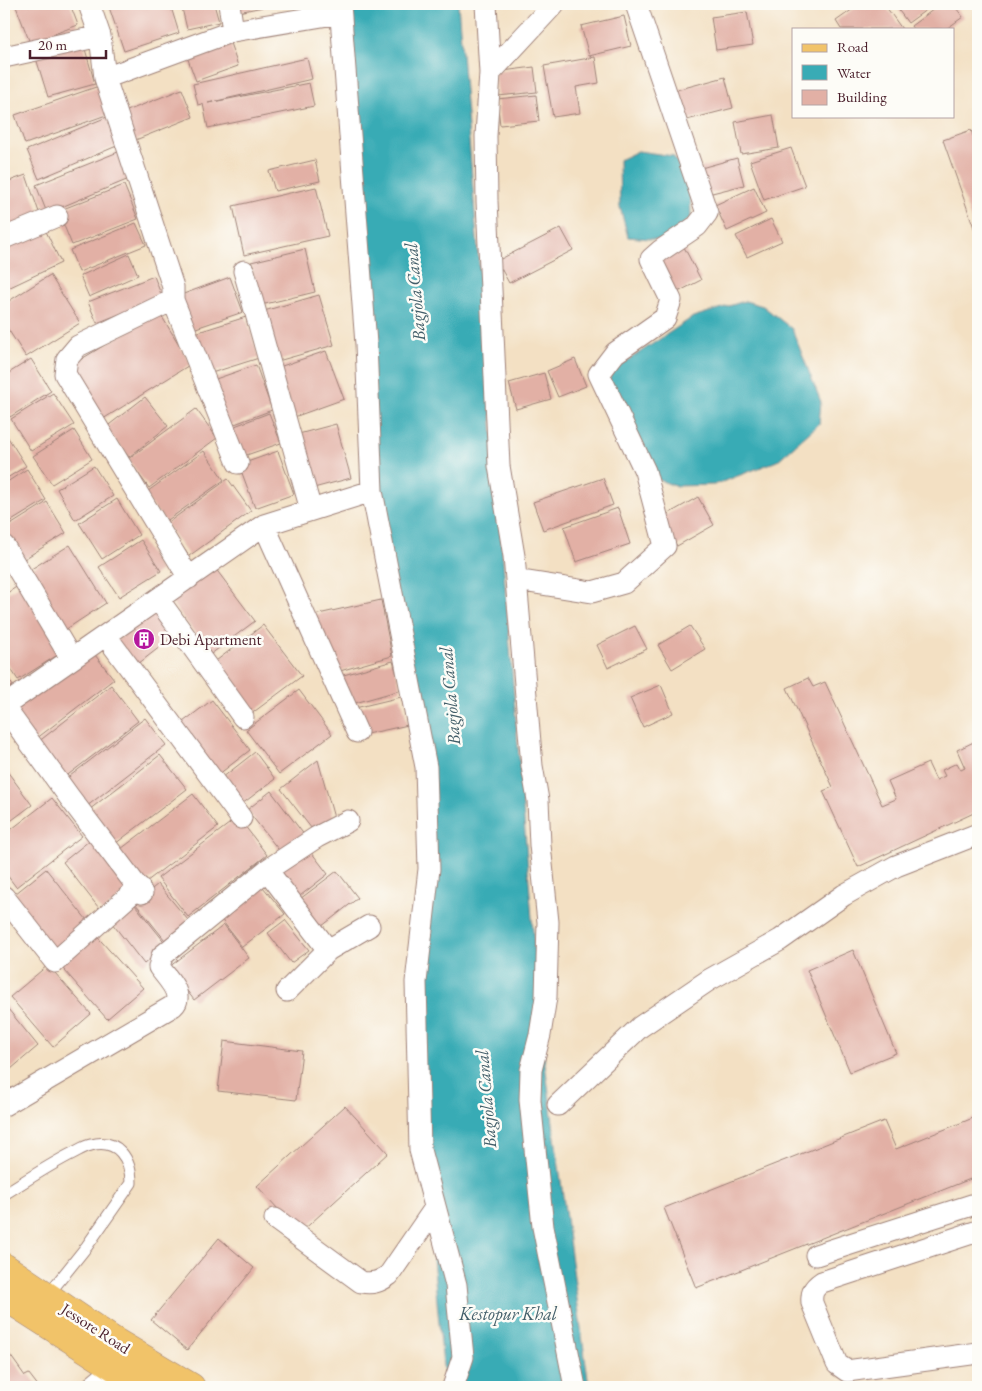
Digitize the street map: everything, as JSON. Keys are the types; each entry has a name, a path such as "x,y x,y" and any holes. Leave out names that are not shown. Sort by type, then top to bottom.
{"main road":[{"name":"Jessore Road","path":"4,1267 112,1340 191,1387"},
{"path":"4,1296 146,1387"}],"street":[{"path":"89,4 100,36 105,78 173,286 173,300 238,463"},
{"path":"229,4 233,32"},
{"path":"486,4 490,73 486,136 486,192 499,466 514,556 532,766 538,800 540,845 548,922 546,998 540,1035 531,1070 530,1100 543,1227 576,1387"},
{"path":"490,73 554,4"},
{"path":"516,580 592,592 624,583 665,546 645,471 599,374 615,353 664,318 671,300 651,259 697,226 707,213 636,4"},
{"path":"105,78 233,32 340,8 366,344 372,491 426,768 429,868 416,982 420,1150 456,1285 464,1357 453,1387"},
{"path":"4,57 100,36"},
{"path":"4,238 57,216"},
{"path":"244,271 311,510"},
{"path":"173,300 78,346 66,359 64,367 65,374 189,578"},
{"path":"4,897 54,962 140,890 4,707 264,525 372,491"},
{"path":"264,525 357,732"},
{"path":"4,546 72,658"},
{"path":"158,599 242,716"},
{"path":"106,636 241,818"},
{"path":"4,1105 173,1006 178,1000 178,994 159,968 162,956 267,870 317,836 348,821"},
{"path":"558,1105 640,1027 709,980 780,940 844,895 896,866 978,834"},
{"path":"267,870 328,950"},
{"path":"286,990 328,950 369,926"},
{"path":"816,1255 978,1203"},
{"path":"275,1219 361,1282 372,1284 379,1282 389,1275 435,1208"},
{"path":"978,1231 822,1282 815,1286 811,1294 812,1303 837,1364 847,1371 978,1352"},
{"path":"92,1387 115,1368"}],"lane":[{"path":"4,1194 52,1164 91,1145 104,1144 114,1147 127,1160 131,1170 130,1182 92,1240 47,1296"}],"water":[{"name":"Kestopur Khal","path":"337,4 458,4 542,1042 589,1387 445,1387 415,1065 430,798 376,480"},
{"path":"638,151 673,156 690,182 691,218 662,240 628,237 620,207 619,160"},
{"path":"745,301 763,306 792,329 821,402 819,424 777,461 714,485 675,486 638,472 606,388 613,370 693,317"}],"building":[{"path":"15,4 70,4 78,25 30,43"},
{"path":"108,4 170,4 179,33 124,51"},
{"path":"181,4 214,4 219,22 187,29"},
{"path":"236,4 273,4 273,5 238,12"},
{"path":"860,4 884,4 901,28 840,28 836,21"},
{"path":"894,4 928,4 930,7 908,23"},
{"path":"941,4 953,4 963,17 947,28 912,28 911,26"},
{"path":"747,12 753,45 716,50 711,17"},
{"path":"624,16 631,46 589,56 581,26"},
{"path":"229,40 238,66 196,81 186,54"},
{"path":"83,42 95,84 48,97 35,55"},
{"path":"595,57 599,83 576,87 580,113 553,117 544,66"},
{"path":"307,58 312,79 208,103 309,83 314,106 208,128 203,104 198,105 193,84"},
{"path":"534,67 537,92 498,96 495,72"},
{"path":"725,77 733,108 679,122 669,92"},
{"path":"99,86 109,114 25,144 15,115"},
{"path":"182,89 193,117 133,141 122,113"},
{"path":"536,95 539,121 500,125 497,99"},
{"path":"773,115 779,148 741,154 735,122"},
{"path":"107,117 119,145 39,179 27,150"},
{"path":"971,130 978,149 978,239 943,140"},
{"path":"791,148 805,186 764,200 750,161"},
{"path":"118,152 129,179 47,213 36,185"},
{"path":"737,158 744,185 708,194 701,168"},
{"path":"315,160 320,181 275,191 269,171"},
{"path":"26,175 40,215 4,228 4,183"},
{"path":"124,185 138,219 72,245 58,211"},
{"path":"316,187 328,236 244,255 233,206"},
{"path":"754,187 766,213 727,231 715,205"},
{"path":"771,219 782,241 747,257 736,236"},
{"path":"136,223 146,245 79,272 70,250"},
{"path":"43,225 61,263 4,290 4,243"},
{"path":"561,228 573,250 509,283 497,261"},
{"path":"684,247 701,280 672,295 655,262"},
{"path":"305,249 315,292 261,305 251,262"},
{"path":"129,254 138,275 89,297 80,276"},
{"path":"50,275 80,323 26,357 4,323 4,304"},
{"path":"154,276 162,297 97,323 88,302"},
{"path":"230,277 243,312 190,330 178,296"},
{"path":"319,295 334,345 278,361 264,311"},
{"path":"159,312 191,364 103,419 70,366"},
{"path":"246,317 259,358 205,375 192,334"},
{"path":"326,351 344,399 294,417 276,368"},
{"path":"31,359 51,391 10,417 4,407 4,376"},
{"path":"575,359 586,386 558,397 547,371"},
{"path":"256,365 272,410 224,428 207,382"},
{"path":"544,373 551,399 516,409 509,383"},
{"path":"53,393 74,425 31,451 11,419"},
{"path":"145,397 168,426 129,457 105,428"},
{"path":"196,409 217,438 149,488 128,459"},
{"path":"269,413 281,443 238,458 227,429"},
{"path":"336,424 351,478 310,489 295,435"},
{"path":"74,430 92,459 52,484 33,456"},
{"path":"7,436 26,466 4,480 4,438"},
{"path":"204,451 224,480 165,522 144,494"},
{"path":"278,451 294,494 255,508 239,465"},
{"path":"94,466 113,496 75,520 57,489"},
{"path":"27,469 46,500 5,525 4,484"},
{"path":"603,478 613,505 543,530 533,502"},
{"path":"228,479 251,511 189,556 166,524"},
{"path":"698,497 714,525 677,546 661,518"},
{"path":"117,499 139,535 102,559 79,523"},
{"path":"47,502 66,533 24,559 4,529"},
{"path":"618,508 630,544 576,562 564,527"},
{"path":"141,540 161,571 119,597 99,567"},
{"path":"70,545 106,603 65,630 28,571"},
{"path":"212,564 255,621 211,654 168,598"},
{"path":"21,584 64,651 18,680 4,658 4,595"},
{"path":"381,600 392,656 333,673 314,615"},
{"name":"Debi Apartment","path":"155,611 174,636 134,667 114,642"},
{"path":"263,625 302,676 251,714 212,664"},
{"path":"635,626 647,649 608,668 597,645"},
{"path":"690,626 705,649 672,669 658,645"},
{"path":"91,650 114,679 32,742 9,712"},
{"path":"393,661 401,690 348,705 340,676"},
{"path":"4,671 13,686 4,692"},
{"path":"808,678 813,687 825,682 882,805 896,799 888,781 928,763 936,780 945,776 942,770 957,763 961,770 965,768 957,750 978,740 978,811 858,867 823,791 833,787 787,688"},
{"path":"111,685 138,721 60,781 33,746"},
{"path":"661,685 673,713 643,727 630,698"},
{"path":"299,690 332,734 279,774 246,730"},
{"path":"401,697 408,725 362,735 355,708"},
{"path":"212,700 250,750 214,778 175,728"},
{"path":"145,718 166,745 82,810 61,783"},
{"path":"255,752 275,779 238,807 218,781"},
{"path":"160,755 187,789 111,847 85,813"},
{"path":"318,760 334,818 315,833 281,789"},
{"path":"4,767 32,805 4,826"},
{"path":"271,791 305,836 282,854 247,810"},
{"path":"193,794 218,827 142,885 117,852"},
{"path":"52,798 82,836 16,887 4,871 4,835"},
{"path":"238,817 267,855 188,917 158,878"},
{"path":"95,836 134,886 102,912 63,862"},
{"path":"308,848 328,874 296,899 276,872"},
{"path":"46,869 91,925 54,954 10,898"},
{"path":"337,871 358,898 317,930 296,902"},
{"path":"158,884 193,926 169,945 135,903"},
{"path":"263,887 285,914 242,947 221,919"},
{"path":"131,900 167,945 144,964 108,918"},
{"path":"285,920 309,950 291,963 268,933"},
{"path":"224,925 249,958 194,1000 169,967"},
{"path":"93,932 143,988 107,1019 58,963"},
{"path":"853,950 896,1053 850,1072 807,970"},
{"path":"48,965 91,1014 53,1047 10,997"},
{"path":"4,1004 38,1046 4,1075"},
{"path":"224,1041 302,1051 296,1100 218,1091"},
{"path":"345,1106 388,1153 300,1233 257,1186"},
{"path":"978,1116 978,1176 696,1288 664,1208 884,1121 896,1149"},
{"path":"219,1238 254,1268 187,1350 151,1320"},
{"path":"5,1348 25,1376 29,1374 39,1387 4,1387"}],"place":[{"name":"Debi Apartment","path":"144,639"}],"water label":[{"name":"Bagjola Canal","path":"415,292"},
{"name":"Bagjola Canal","path":"450,696"},
{"name":"Bagjola Canal","path":"486,1099"}]}
